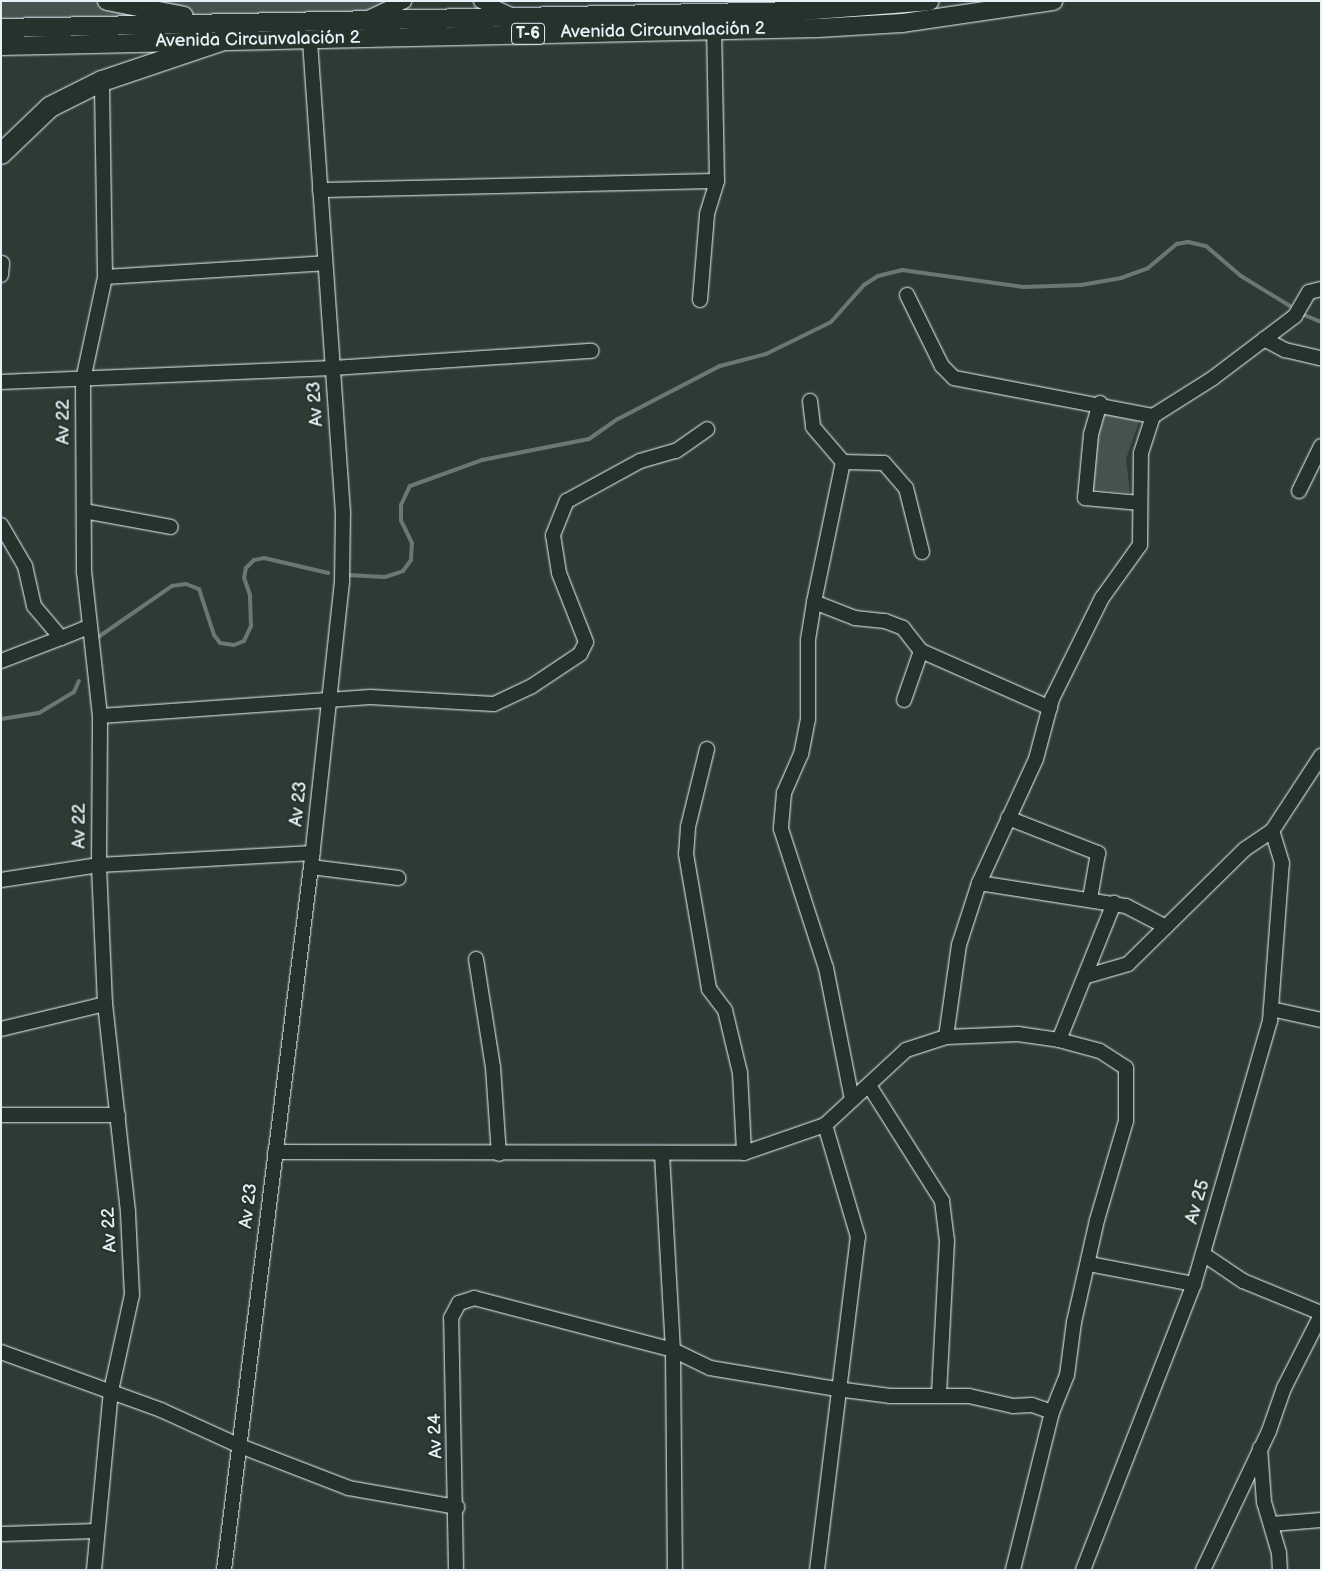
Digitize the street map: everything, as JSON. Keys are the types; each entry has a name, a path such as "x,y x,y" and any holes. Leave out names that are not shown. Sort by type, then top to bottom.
{"highway":[{"path":"1,154 50,107 102,81 222,32"}],"main road":[{"path":"107,1 222,32"},
{"name":"Avenida Circunvalación 2","path":"1,46 222,32 362,20 801,11 930,1"},
{"name":"Avenida Circunvalación 2","path":"1,28 222,32 310,39 714,30 902,23 1053,1"}],"street":[{"path":"362,20 404,1"},
{"path":"480,1 516,17"},
{"path":"700,300 707,214 717,181 714,30"},
{"name":"Av 23","path":"224,1570 312,860 342,582 343,513 310,39"},
{"name":"Av 22","path":"94,1570 111,1391 132,1295 118,1114 105,1004 99,865 100,716 84,572 83,380 105,277 102,81"},
{"path":"320,190 717,181"},
{"path":"105,277 325,263"},
{"path":"946,1037 959,944 979,883 1036,759 1050,708 1102,598 1140,545 1141,453 1153,416 1295,316 1309,292 1321,289"},
{"path":"907,295 942,366 954,378 1043,398 1100,404 1153,416"},
{"path":"1264,339 1285,350 1321,358"},
{"path":"1,382 332,368 591,350"},
{"path":"810,401 813,427 843,462 884,463 906,488 922,552"},
{"path":"1100,404 1091,435 1084,498 1140,502"},
{"path":"100,716 370,698 494,704 532,686 580,654 586,642 583,629 559,572 553,534 567,502 640,461 676,451 707,429"},
{"path":"1299,491 1321,446"},
{"path":"843,462 808,640 808,719 801,754 784,793 781,829 826,968 852,1099"},
{"path":"84,511 171,527"},
{"path":"1,525 26,566 34,606 61,638"},
{"path":"814,602 855,618 885,621 903,628 921,651 1050,708"},
{"path":"1,661 90,626"},
{"path":"904,700 921,651"},
{"path":"707,749 688,827 686,854 709,989 725,1010 740,1073 744,1153"},
{"path":"1087,976 1128,964 1244,849 1272,831 1321,756"},
{"path":"1008,818 1098,854 1090,898"},
{"name":"Av 25","path":"1083,1570 1194,1284 1271,1009 1282,862 1272,831"},
{"path":"1,880 99,865 312,860 398,878"},
{"path":"979,883 1090,898 1114,904 1166,927"},
{"path":"1059,1040 1087,976 1114,904"},
{"path":"476,959 493,1067 499,1154"},
{"path":"1,1030 105,1004"},
{"path":"1271,1009 1321,1020"},
{"path":"275,1152 499,1154 744,1153 825,1125 852,1099 870,1087 906,1050 946,1037 1018,1034 1059,1040 1100,1051 1126,1068 1126,1121 1109,1171 1090,1264 1074,1322 1067,1375 1052,1412 1013,1570"},
{"path":"870,1087 942,1201 948,1241 939,1396"},
{"path":"1,1115 118,1114"},
{"path":"817,1570 837,1389 858,1237 825,1125"},
{"path":"662,1154 673,1350 675,1570"},
{"path":"1203,1254 1243,1282 1321,1314 1284,1388 1260,1447 1203,1570"},
{"path":"1090,1264 1194,1284"},
{"name":"Av 24","path":"456,1570 457,1507 451,1318 459,1303 474,1298 673,1350"},
{"path":"673,1350 710,1368 837,1389 890,1396 969,1396 1014,1406 1032,1405 1052,1412"},
{"path":"1,1352 111,1391 240,1446 349,1488 457,1507"},
{"path":"1260,1447 1264,1502 1272,1524 1280,1570"},
{"path":"1272,1524 1321,1520"},
{"path":"1,1534 97,1531"}],"shaded area":[{"path":"1,1 404,1 362,20 1,28"},
{"path":"1103,411 1140,419 1126,459 1130,493 1092,489 1096,438"}],"waterway":[{"path":"348,575 385,577 403,571 411,560 412,543 401,520 401,505 410,486 482,460 589,439 618,419 720,366 766,354 831,322 864,285 878,276 902,270 1023,287 1081,285 1121,278 1148,268 1177,244 1188,242 1206,246 1241,276 1290,306"},
{"path":"1302,314 1321,322"},
{"path":"94,640 172,586 186,584 199,589 214,635 220,643 234,645 244,641 251,626 250,595 244,578 246,568 254,560 264,558 328,573"},
{"path":"1,719 39,713 74,692 79,681"}]}
